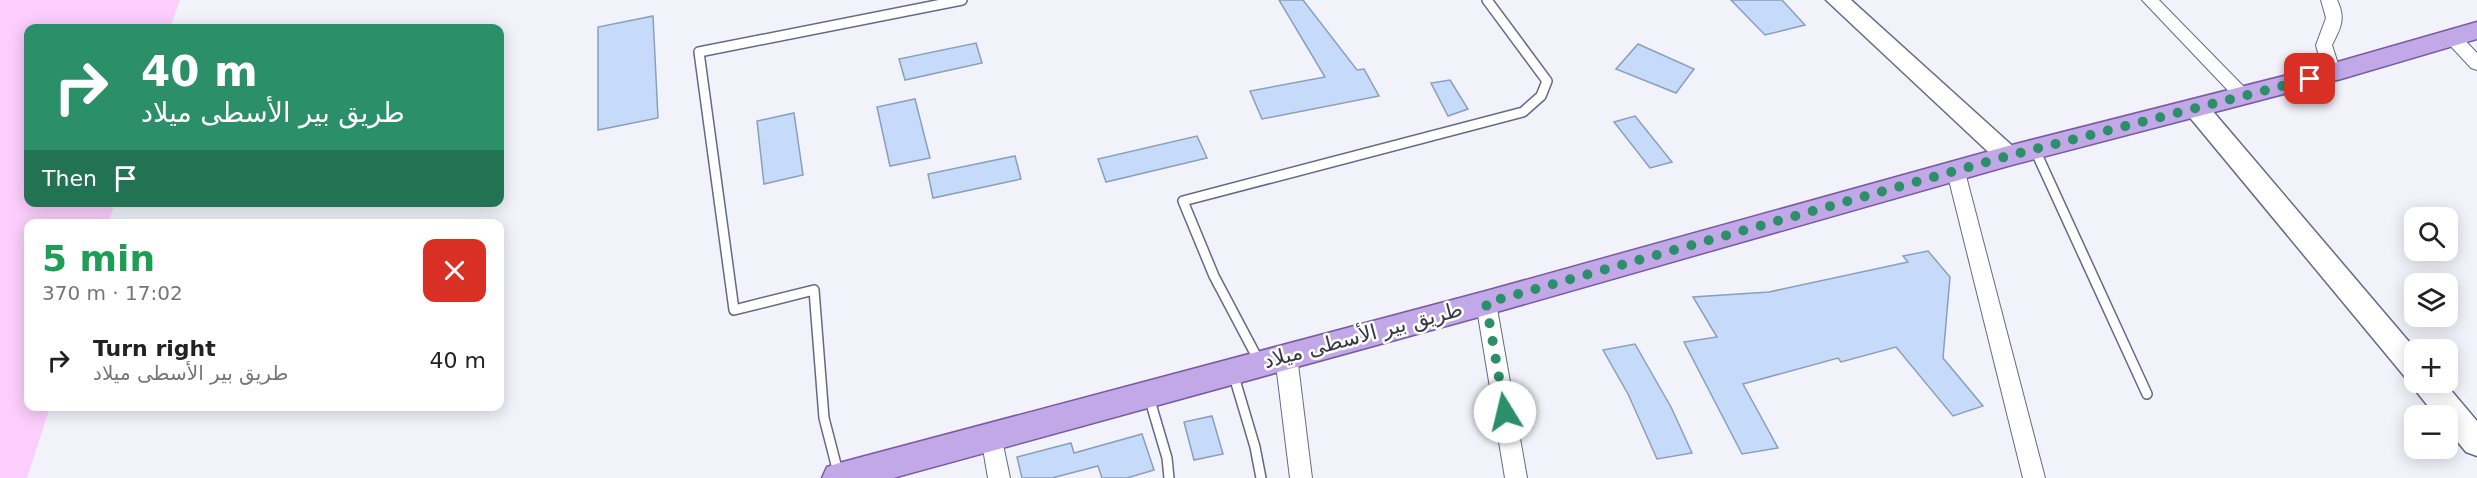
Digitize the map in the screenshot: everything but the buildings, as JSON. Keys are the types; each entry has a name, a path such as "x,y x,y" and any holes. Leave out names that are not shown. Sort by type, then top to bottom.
{"main road":[{"name":"طريق بير الأسطى ميلاد","path":"839,478 1486,303 2022,153 2332,73 2464,33"}],"street":[{"path":"1837,0 2022,153"},
{"path":"2150,0 2243,96"},
{"path":"2329,0 2336,12 2335,23 2324,45 2332,73"},
{"path":"2464,33 2477,64"},
{"path":"2196,108 2404,356"},
{"path":"1956,172 2034,478"},
{"path":"1486,303 1516,478"},
{"path":"1273,359 1301,478"},
{"path":"2435,393 2477,443"},
{"path":"992,437 999,478"}],"lane":[{"path":"839,478 824,418 814,290 734,310 699,52 962,0"},
{"path":"1273,359 1214,276 1183,201 1523,112 1541,96 1547,81 1487,0"},
{"path":"2022,153 2146,394"},
{"path":"1232,371 1255,447 1261,478"},
{"path":"1148,395 1167,458 1169,478"}],"shaded area":[{"path":"0,0 180,0 171,24 24,24 24,207 114,207 109,219 24,219 24,411 49,411 27,478 0,478"}],"route":[{"path":"1505,412 1486,303 2008,156 2310,79"}]}
